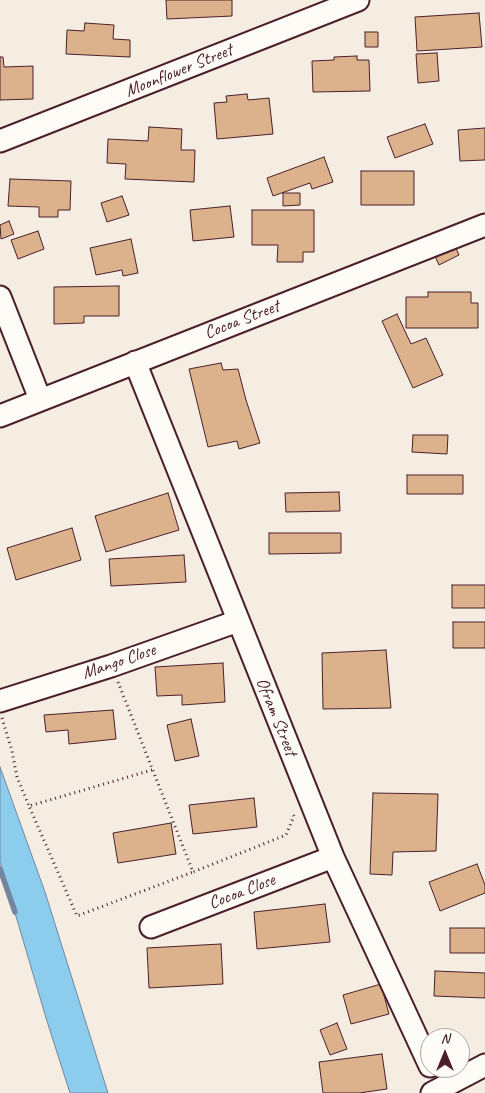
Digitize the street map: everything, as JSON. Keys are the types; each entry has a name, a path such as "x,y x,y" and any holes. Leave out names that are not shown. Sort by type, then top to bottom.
{"street":[{"name":"Moonflower Street","path":"0,142 358,0"},
{"name":"Cocoa Street","path":"0,416 485,225"},
{"path":"0,296 40,399"},
{"name":"Ofram Street","path":"135,362 333,857 420,1045"},
{"name":"Mango Close","path":"0,701 111,666 238,621"},
{"name":"Cocoa Close","path":"151,927 333,857"},
{"path":"436,1090 485,1065"}],"path":[{"path":"111,666 193,872"},
{"path":"0,712 12,750 17,777 77,916 286,834 294,816 291,808"},
{"path":"29,806 152,770"}],"water":[{"path":"0,767 45,892 108,1093 70,1093 0,862"}],"building":[{"path":"166,0 232,0 232,16 167,19"},
{"path":"479,13 482,47 417,51 415,17"},
{"path":"85,23 114,25 113,39 130,40 130,57 66,54 67,30 84,31"},
{"path":"365,32 378,32 378,47 365,47"},
{"path":"437,53 439,81 418,83 416,54"},
{"path":"357,56 357,60 369,60 370,91 313,92 312,61 334,60 334,57"},
{"path":"0,57 3,57 4,67 33,66 33,99 0,100"},
{"path":"247,94 248,100 269,98 273,134 217,139 214,103 227,102 226,96"},
{"path":"425,124 433,144 395,158 387,137"},
{"path":"149,127 182,129 181,150 195,150 194,182 125,179 126,164 107,163 108,139 148,141"},
{"path":"485,128 485,160 460,161 458,130"},
{"path":"324,157 333,182 312,189 310,183 273,196 267,178"},
{"path":"361,171 414,171 414,205 361,205"},
{"path":"10,179 71,181 70,210 58,210 58,217 39,217 39,207 8,206"},
{"path":"283,193 300,193 300,205 283,206"},
{"path":"122,196 129,215 107,222 101,203"},
{"path":"230,206 234,237 193,241 190,210"},
{"path":"252,210 314,210 314,252 303,252 303,262 277,262 278,245 252,245"},
{"path":"9,221 14,234 1,239 0,225"},
{"path":"38,231 44,249 18,259 11,240"},
{"path":"131,239 138,273 123,276 122,270 96,275 90,248"},
{"path":"454,244 459,255 439,265 434,254"},
{"path":"119,286 119,316 84,316 84,323 54,324 54,287"},
{"path":"428,292 471,292 471,303 478,303 478,328 406,328 406,297 428,297"},
{"path":"397,314 411,344 426,338 443,375 413,388 382,321"},
{"path":"221,363 223,370 238,369 260,443 239,449 237,441 208,447 189,369"},
{"path":"413,435 448,435 447,454 412,452"},
{"path":"407,475 463,475 463,494 407,494"},
{"path":"339,492 340,511 286,512 285,493"},
{"path":"168,493 179,530 106,552 95,516"},
{"path":"72,528 81,560 16,580 7,548"},
{"path":"269,533 341,533 341,553 269,554"},
{"path":"184,555 186,582 111,586 109,559"},
{"path":"452,585 485,585 485,608 452,608"},
{"path":"453,622 485,622 485,648 453,648"},
{"path":"386,650 391,708 323,709 322,653"},
{"path":"223,663 225,702 182,705 182,695 157,696 155,667"},
{"path":"113,710 116,739 69,744 68,730 46,732 44,715"},
{"path":"191,719 199,756 175,761 167,725"},
{"path":"373,793 438,794 436,851 393,852 392,875 370,874"},
{"path":"254,798 257,827 193,834 189,805"},
{"path":"171,823 176,854 118,863 113,833"},
{"path":"477,864 485,885 485,893 440,911 429,882"},
{"path":"325,904 330,942 257,949 254,912"},
{"path":"450,928 485,928 485,953 450,953"},
{"path":"221,944 223,984 149,988 147,948"},
{"path":"435,971 485,973 485,998 434,996"},
{"path":"381,984 389,1014 351,1024 343,995"},
{"path":"337,1023 347,1049 330,1055 320,1030"},
{"path":"382,1054 387,1089 359,1093 323,1093 319,1062"}],"waterway":[{"path":"0,869 15,912"}]}
